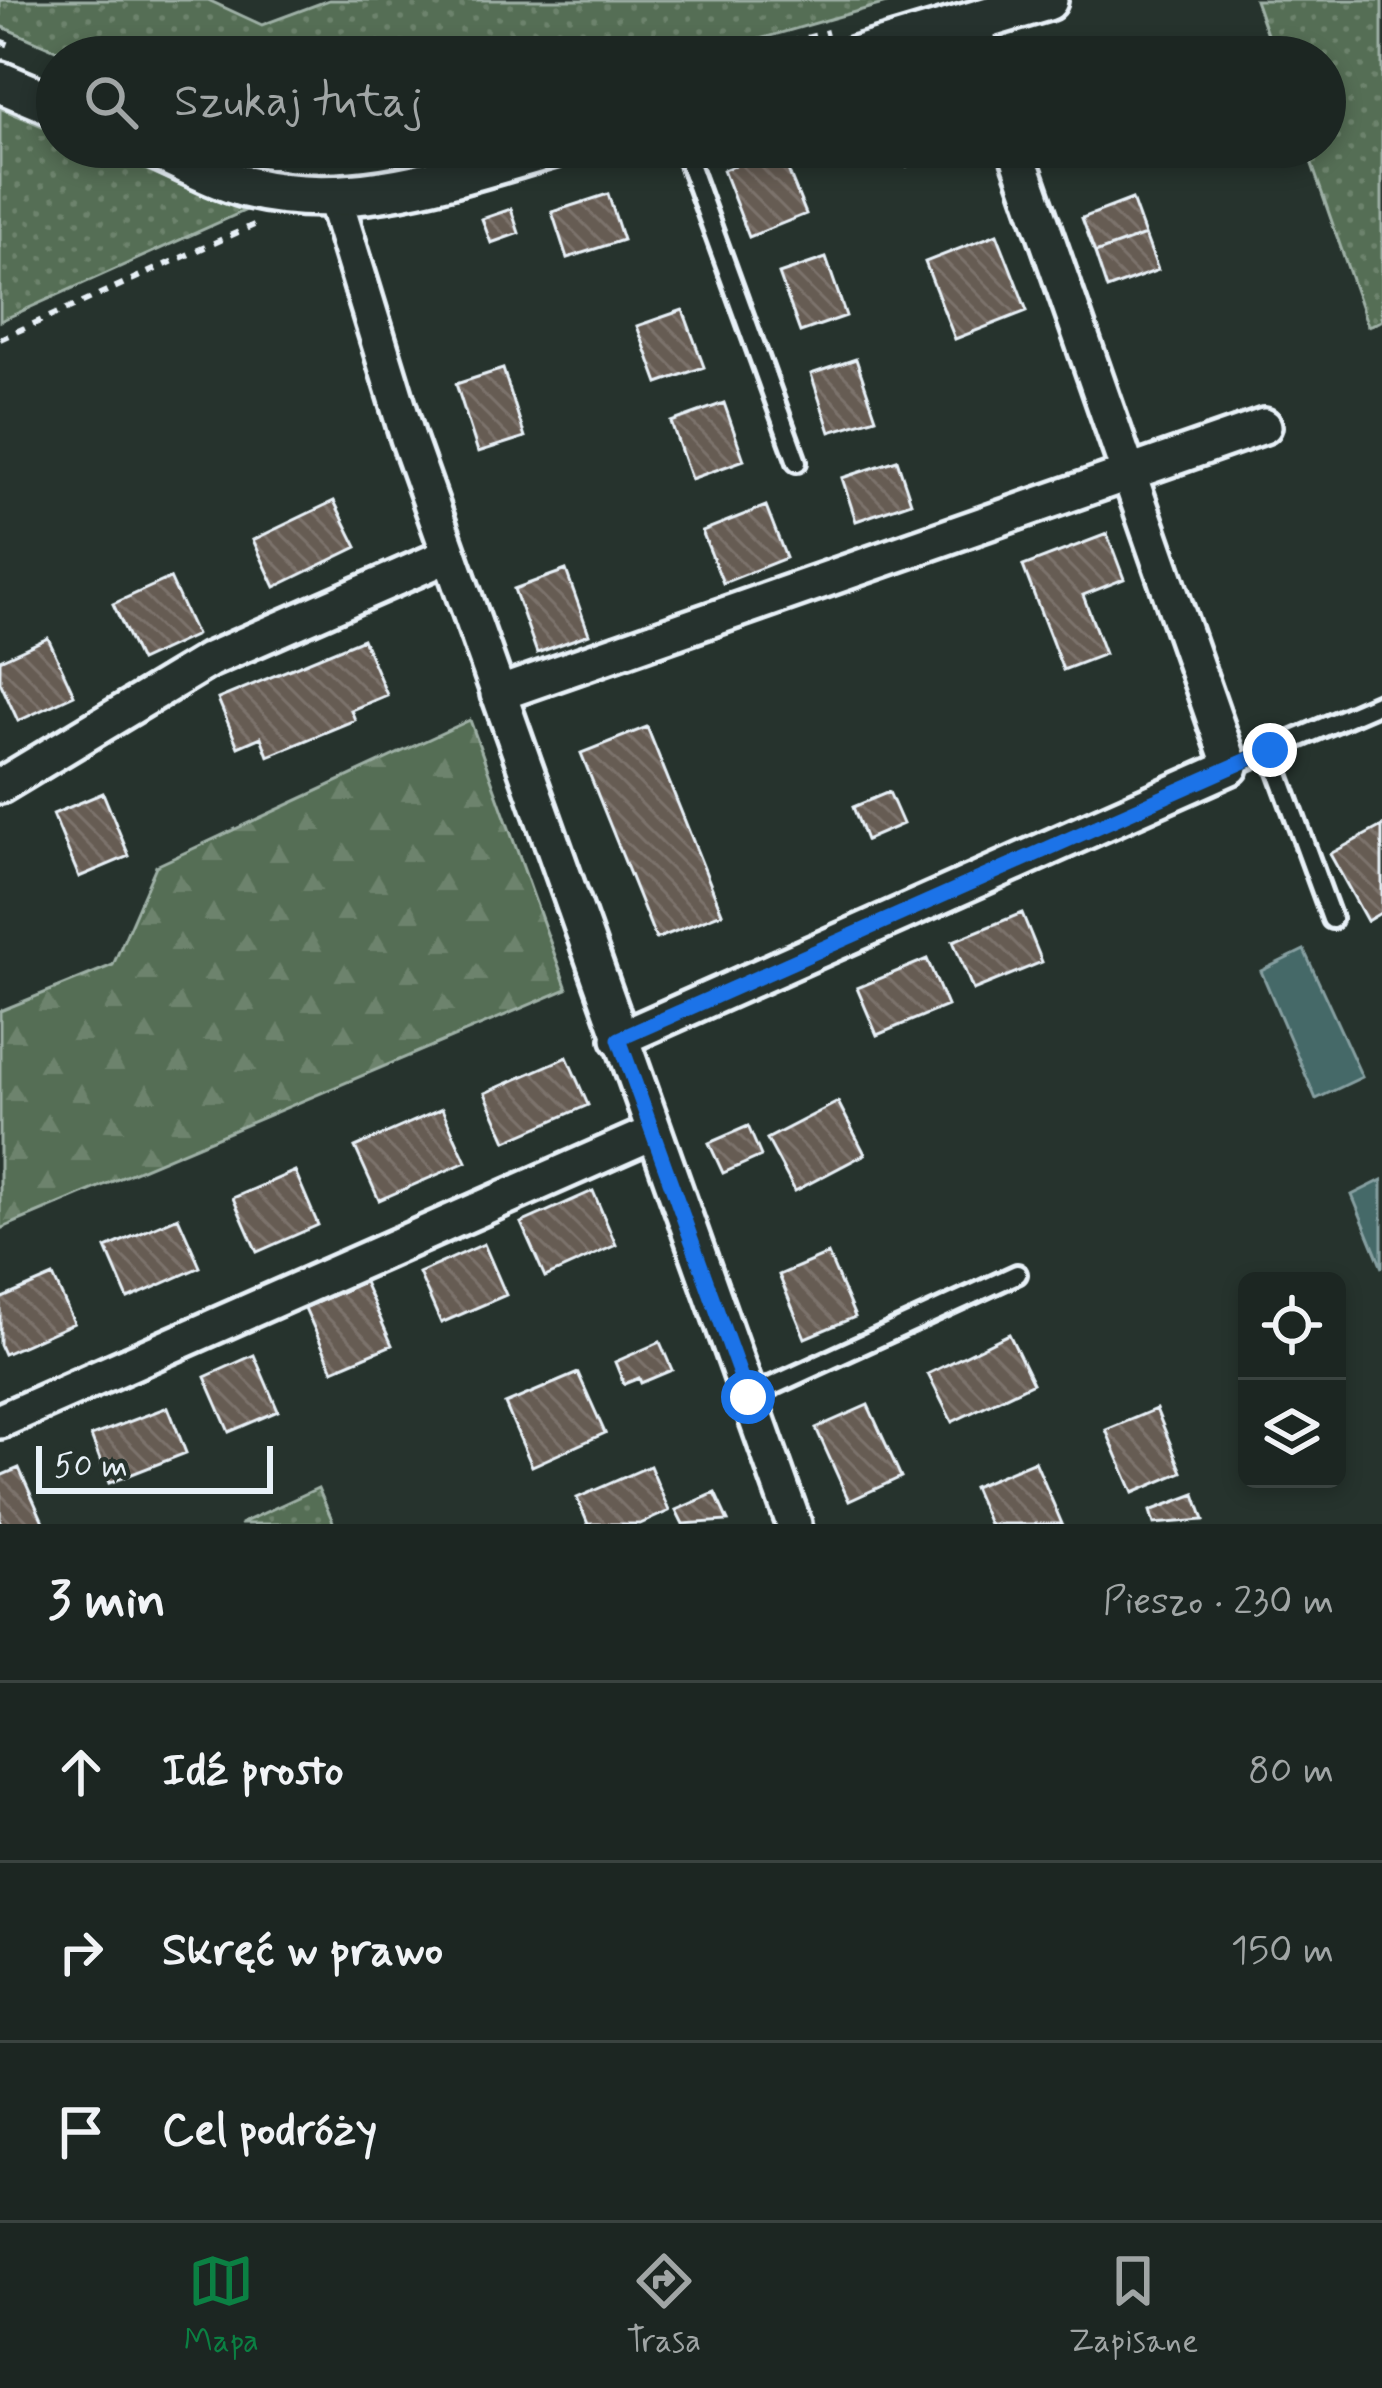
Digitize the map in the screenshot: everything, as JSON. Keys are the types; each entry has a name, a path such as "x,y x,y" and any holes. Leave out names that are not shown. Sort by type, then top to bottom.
{"street":[{"path":"983,36 1047,0"},
{"path":"0,82 36,97"},
{"path":"201,168 245,187 334,196 408,189 481,168"},
{"path":"619,1039 1232,767 1022,168"},
{"path":"334,196 408,438 794,1524"},
{"path":"498,694 1264,426"},
{"path":"0,786 209,660 449,555"},
{"path":"0,1421 652,1133"}],"lane":[{"path":"691,168 797,462"},
{"path":"1232,767 1382,702"},
{"path":"1270,750 1332,919"},
{"path":"748,1397 1017,1274"}],"path":[{"path":"0,339 254,225 292,192"}],"green space":[{"path":"0,0 208,0 262,25 329,0 897,0 770,36 36,36 36,42 0,26"},
{"path":"1255,0 1382,0 1382,321 1368,326 1313,168 1346,168 1346,36 1268,36"},
{"path":"0,108 36,123 36,168 143,168 244,211 0,321"},
{"path":"470,720 567,989 0,1229 0,1011 113,965 156,866"},
{"path":"318,1488 334,1524 240,1524"}],"water":[{"path":"1304,950 1362,1077 1316,1099 1261,971"},
{"path":"1382,1180 1382,1268 1352,1195"}],"building":[{"path":"787,168 806,214 749,237 723,170"},
{"path":"608,194 623,240 567,258 552,212"},
{"path":"1132,199 1145,235 1095,253 1082,218"},
{"path":"511,209 519,233 491,243 482,219"},
{"path":"997,234 1027,311 955,339 925,262"},
{"path":"1145,235 1158,270 1107,289 1095,253"},
{"path":"826,258 846,316 800,332 779,274"},
{"path":"683,310 704,367 658,383 637,326"},
{"path":"856,359 876,418 830,432 811,374"},
{"path":"503,369 525,437 478,452 456,384"},
{"path":"724,403 744,460 691,479 671,422"},
{"path":"897,460 911,502 856,521 842,478"},
{"path":"334,501 357,547 275,587 253,540"},
{"path":"766,506 786,558 723,583 702,531"},
{"path":"1107,534 1124,579 1083,595 1105,654 1063,670 1023,566"},
{"path":"566,570 589,634 537,653 514,589"},
{"path":"170,578 196,635 140,661 113,604"},
{"path":"48,638 74,695 18,721 0,682 0,660"},
{"path":"363,639 387,695 351,710 355,720 268,756 261,737 238,747 218,699"},
{"path":"647,727 722,913 656,939 581,753"},
{"path":"889,792 903,824 866,840 853,807"},
{"path":"103,793 129,856 79,877 53,814"},
{"path":"1382,826 1382,912 1367,921 1330,854"},
{"path":"1022,913 1042,962 973,990 953,941"},
{"path":"927,959 947,1006 877,1035 857,988"},
{"path":"567,1057 588,1105 506,1141 485,1093"},
{"path":"838,1102 865,1154 795,1191 767,1139"},
{"path":"442,1109 466,1162 379,1200 355,1147"},
{"path":"748,1126 761,1156 723,1173 709,1143"},
{"path":"295,1171 318,1225 257,1252 233,1198"},
{"path":"593,1191 616,1245 545,1277 521,1223"},
{"path":"178,1217 200,1267 128,1299 106,1248"},
{"path":"484,1244 506,1295 441,1323 419,1273"},
{"path":"828,1254 855,1317 805,1338 779,1275"},
{"path":"53,1276 74,1323 4,1354 0,1299"},
{"path":"364,1282 392,1345 333,1370 305,1308"},
{"path":"1009,1334 1033,1383 952,1422 928,1374"},
{"path":"660,1342 672,1370 641,1383 639,1378 624,1384 615,1362"},
{"path":"254,1355 278,1411 229,1432 205,1377"},
{"path":"578,1373 605,1433 532,1466 505,1404"},
{"path":"868,1405 901,1477 849,1501 816,1428"},
{"path":"168,1407 186,1453 109,1483 91,1436"},
{"path":"1156,1409 1182,1472 1133,1493 1106,1430"},
{"path":"1035,1461 1062,1524 989,1524 973,1487"},
{"path":"650,1466 669,1511 640,1524 588,1524 577,1498"},
{"path":"19,1468 44,1524 0,1524 0,1476"},
{"path":"715,1493 728,1521 683,1524 676,1510"},
{"path":"1195,1494 1204,1520 1154,1524 1150,1511"}],"route":[{"path":"748,1397 619,1039 1270,750"}]}
